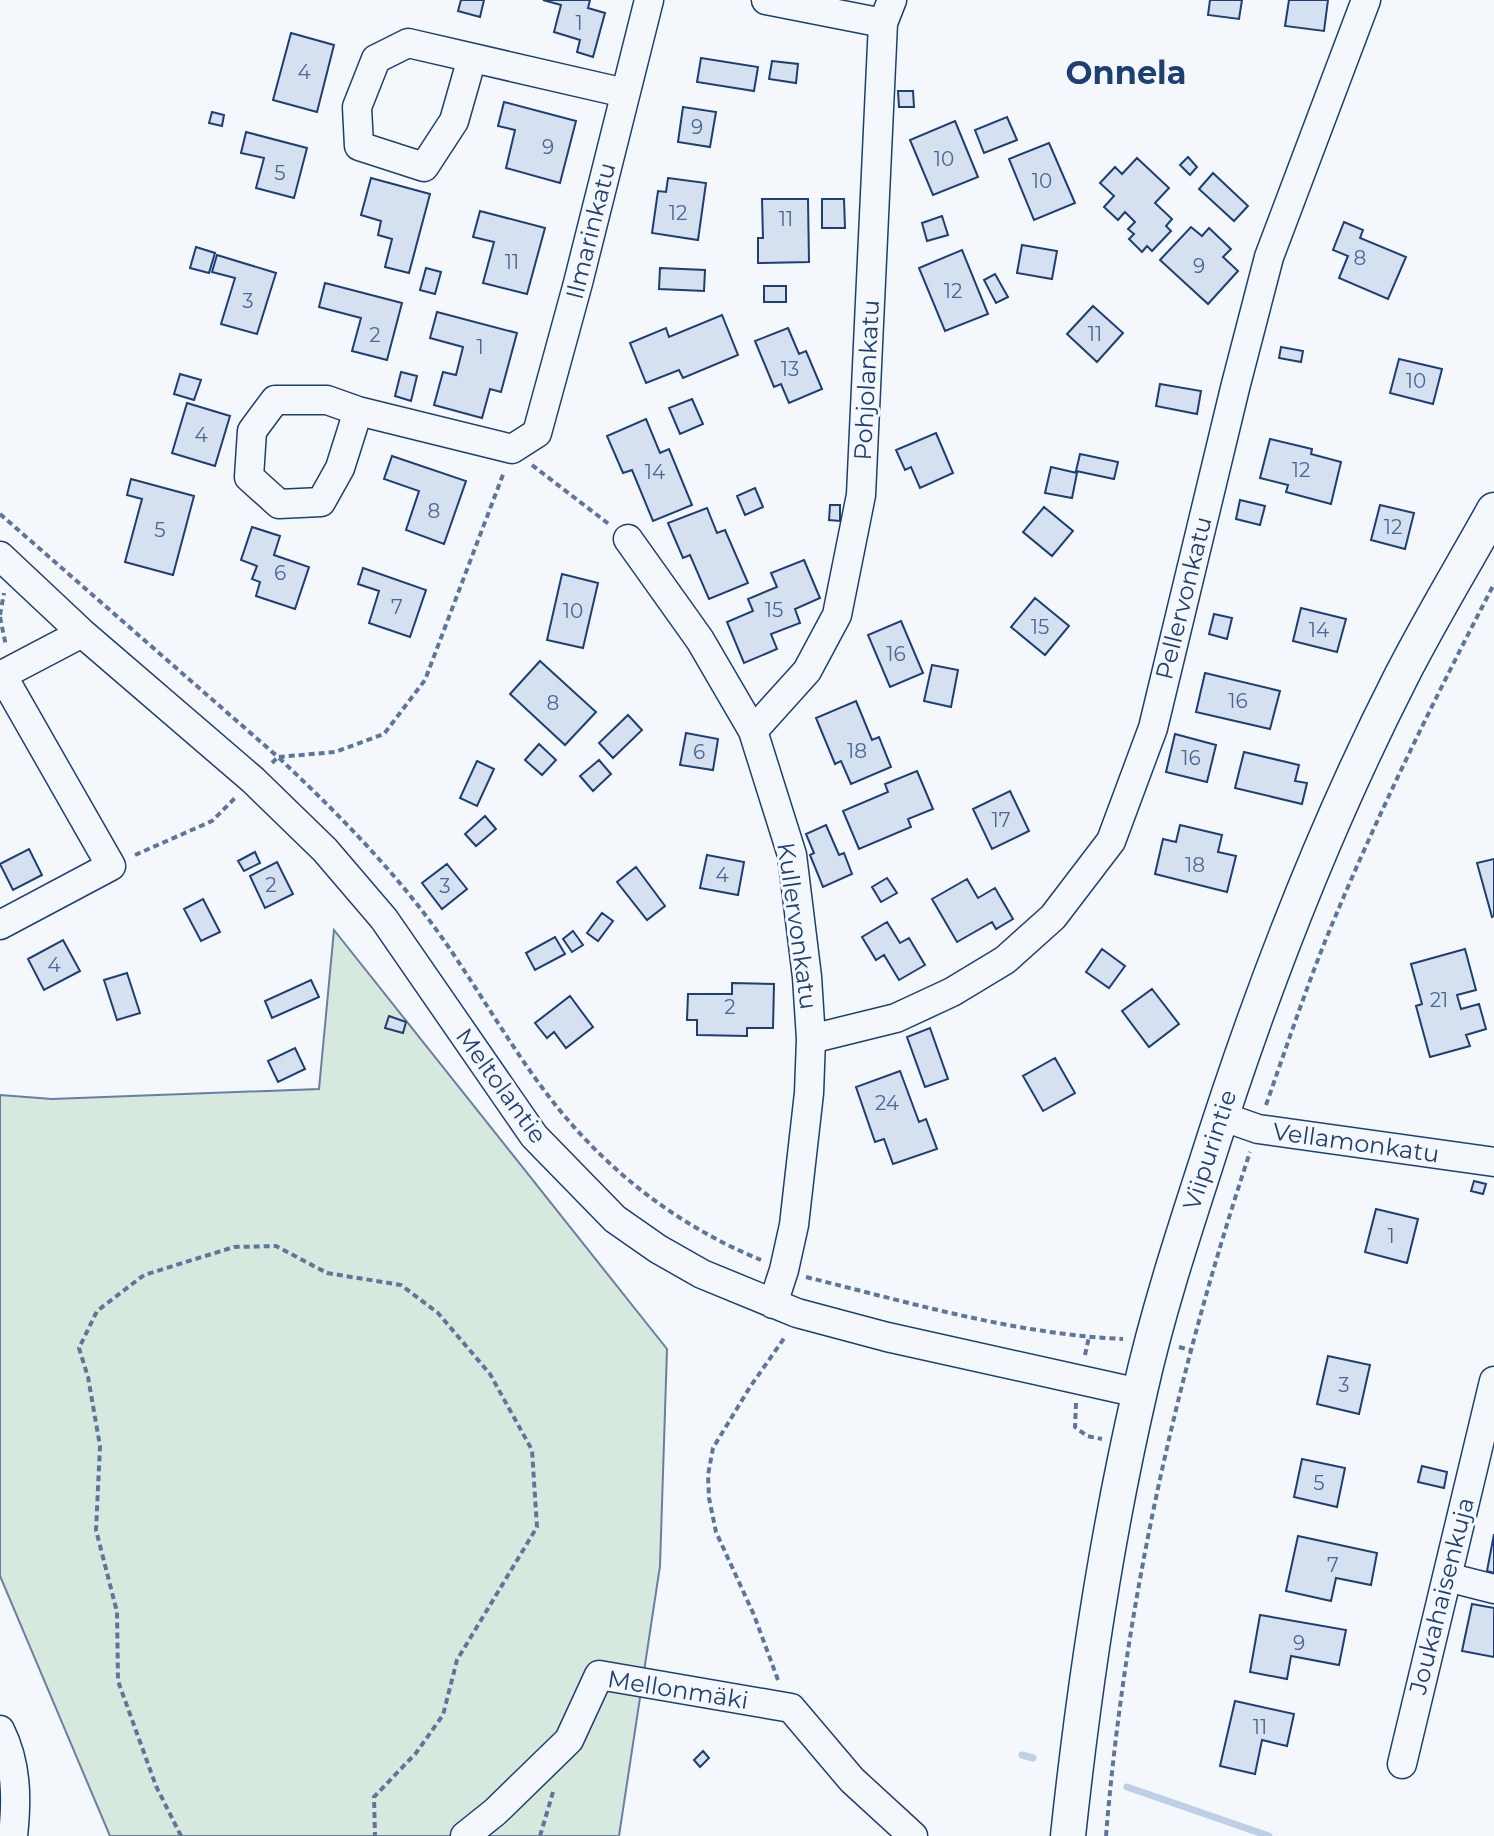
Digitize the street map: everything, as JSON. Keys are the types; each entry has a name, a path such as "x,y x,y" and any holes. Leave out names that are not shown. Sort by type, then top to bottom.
{"main road":[{"name":"Viipurintie","path":"1068,1836 1101,1579 1139,1393 1221,1116 1264,989 1353,777 1402,675 1494,510"}],"street":[{"name":"Ilmarinkatu","path":"512,449 537,433 649,0"},
{"path":"766,0 887,11"},
{"name":"Pellervonkatu","path":"811,1039 896,1018 952,992 1005,960 1053,917 1111,841 1153,728 1269,257 1366,0"},
{"name":"Pohjolankatu","path":"753,731 807,671 837,615 861,495 887,11"},
{"path":"472,58 454,121 424,167 359,146 357,107 376,59 408,43 625,93"},
{"path":"358,411 512,449"},
{"name":"Kullervonkatu","path":"628,539 700,640 753,731 792,855 811,1039 804,1154 794,1225 796,1274 785,1308"},
{"name":"Meltolantie","path":"0,556 82,633 253,780 325,850 384,919 534,1136 615,1219 702,1274 785,1308 959,1354 1139,1393"},
{"path":"0,925 111,866 1,676 82,633"},
{"name":"Vellamonkatu","path":"1221,1116 1258,1129 1494,1162"},
{"name":"Joukahaisenkuja","path":"1402,1764 1494,1381"},
{"path":"1447,1577 1494,1589"},
{"name":"Mellonmäki","path":"465,1836 495,1812 569,1740 599,1675 791,1708"},
{"path":"791,1708 852,1780 913,1836"},
{"path":"0,1730 10,1749 17,1801 13,1836"}],"path":[{"path":"111,866 212,821 278,757 335,752 384,734 425,680 512,449 628,539"},
{"path":"0,514 317,793 420,907 561,1112 605,1159 644,1193 694,1229 796,1274 1017,1329 1152,1342 1191,1350"},
{"path":"1106,1836 1129,1635 1191,1350 1229,1218 1324,945 1408,755 1494,584"},
{"path":"181,1836 156,1786 118,1681 117,1612 96,1530 100,1446 88,1377 79,1348 97,1311 144,1275 234,1247 276,1246 327,1273 401,1285 438,1313 490,1374 532,1450 537,1527 457,1660 443,1715 416,1753 374,1797 375,1836"},
{"path":"791,1708 754,1615 716,1532 708,1475 713,1448 790,1329 785,1308 796,1274"}],"shaded area":[{"path":"334,930 667,1349 660,1566 619,1836 110,1836 0,1576 0,1095 52,1099 319,1089"}],"building":[{"path":"461,0 484,0 480,17 458,11"},
{"path":"543,0 590,0 588,8 605,13 593,57 577,52 580,40 554,32 561,5"},
{"path":"1210,0 1242,0 1239,19 1208,15"},
{"path":"1289,0 1328,0 1324,31 1285,26"},
{"path":"291,33 334,45 317,112 273,100"},
{"path":"701,58 758,67 754,91 697,82"},
{"path":"772,61 798,64 796,83 769,79"},
{"path":"898,91 913,91 914,107 899,107"},
{"path":"504,102 576,121 560,183 506,168 515,130 498,126"},
{"path":"683,107 716,112 710,147 678,142"},
{"path":"212,112 224,115 222,126 209,123"},
{"path":"1007,117 1017,140 984,153 975,130"},
{"path":"955,121 978,177 933,195 910,140"},
{"path":"246,132 307,148 294,198 256,188 264,158 241,153"},
{"path":"1049,143 1075,203 1034,220 1009,159"},
{"path":"1188,157 1197,167 1190,175 1180,165"},
{"path":"1137,158 1169,188 1155,203 1172,219 1166,226 1171,231 1152,251 1147,246 1142,252 1129,239 1134,234 1128,229 1135,222 1125,212 1118,220 1104,207 1114,196 1100,183 1115,167 1122,174"},
{"path":"1213,173 1248,206 1234,221 1199,189"},
{"path":"371,178 430,194 409,273 385,267 392,239 378,235 381,221 361,215"},
{"path":"668,178 706,183 698,240 652,233 658,191 666,192"},
{"path":"762,199 808,199 809,262 758,263 758,238 763,238"},
{"path":"822,199 844,199 845,228 822,228"},
{"path":"480,211 545,228 527,294 483,283 494,242 473,237"},
{"path":"942,216 948,235 927,241 922,223"},
{"path":"1344,222 1363,230 1360,238 1406,257 1388,299 1339,278 1348,256 1333,250"},
{"path":"1191,227 1202,236 1209,228 1231,249 1223,257 1238,271 1208,304 1160,260"},
{"path":"1022,245 1057,251 1052,279 1017,273"},
{"path":"196,247 215,253 209,273 190,268"},
{"path":"962,250 988,314 945,331 919,268"},
{"path":"217,255 276,273 257,334 221,324 235,278 212,272"},
{"path":"426,268 441,272 435,294 420,290"},
{"path":"660,268 705,270 704,291 659,289"},
{"path":"995,274 1008,297 996,303 984,280"},
{"path":"325,283 402,303 387,360 352,351 361,318 319,307"},
{"path":"764,286 786,286 786,302 764,302"},
{"path":"1093,306 1123,333 1097,362 1067,334"},
{"path":"437,312 517,333 501,392 490,389 482,418 434,405 443,372 456,375 463,347 430,338"},
{"path":"722,315 738,355 683,378 679,370 646,383 630,343 666,328 669,337"},
{"path":"788,328 799,354 806,351 822,389 789,403 781,384 774,387 755,341"},
{"path":"1281,347 1303,351 1301,362 1279,358"},
{"path":"1399,359 1442,369 1433,404 1390,393"},
{"path":"401,372 417,376 411,401 395,396"},
{"path":"180,374 201,380 194,400 174,394"},
{"path":"1160,384 1201,391 1197,414 1156,406"},
{"path":"692,399 703,424 680,434 669,408"},
{"path":"187,403 230,416 215,466 172,453"},
{"path":"646,419 660,453 669,449 692,505 653,521 632,470 623,473 607,436"},
{"path":"936,433 953,473 920,488 911,467 905,470 896,450"},
{"path":"1270,439 1312,449 1311,454 1341,462 1331,504 1286,492 1288,485 1260,478"},
{"path":"1080,454 1118,462 1114,479 1076,471"},
{"path":"392,456 466,481 444,544 406,530 419,491 384,479"},
{"path":"1051,467 1077,473 1072,498 1045,493"},
{"path":"131,479 194,496 173,575 125,562 142,499 127,495"},
{"path":"755,488 763,507 745,515 737,496"},
{"path":"1240,500 1265,506 1260,525 1236,519"},
{"path":"830,505 840,505 840,521 829,520"},
{"path":"1380,505 1414,513 1405,549 1371,540"},
{"path":"1044,507 1073,531 1052,556 1023,532"},
{"path":"707,508 717,533 725,530 748,583 709,599 690,555 683,558 668,523"},
{"path":"252,527 280,536 274,555 309,567 295,609 256,596 260,582 252,579 257,566 241,560"},
{"path":"804,560 820,598 795,609 800,623 771,634 777,649 744,663 727,622 753,611 748,599 777,587 771,573"},
{"path":"363,568 426,590 410,637 369,623 379,591 358,584"},
{"path":"562,574 598,583 583,648 547,640"},
{"path":"1035,598 1069,626 1045,655 1011,627"},
{"path":"1301,608 1346,619 1337,652 1293,641"},
{"path":"1214,614 1232,618 1227,639 1209,634"},
{"path":"901,621 923,673 890,687 868,635"},
{"path":"540,661 596,712 565,745 510,694"},
{"path":"932,665 958,670 951,707 924,701"},
{"path":"1205,673 1280,691 1270,729 1196,712"},
{"path":"856,701 872,740 879,737 891,767 851,784 841,761 835,764 816,718"},
{"path":"628,715 642,730 613,758 599,743"},
{"path":"686,733 718,739 713,770 680,765"},
{"path":"1175,734 1216,745 1207,782 1166,772"},
{"path":"539,744 556,760 542,775 525,760"},
{"path":"1244,752 1299,765 1295,781 1307,783 1302,804 1235,788"},
{"path":"599,760 611,774 593,791 580,776"},
{"path":"477,761 494,769 477,806 460,798"},
{"path":"917,771 933,809 908,819 911,827 859,849 843,811 888,792 885,784"},
{"path":"1010,791 1029,831 992,849 973,809"},
{"path":"485,816 496,829 476,846 465,834"},
{"path":"826,825 839,855 844,853 852,874 823,887 810,855 814,853 806,834"},
{"path":"1180,825 1222,835 1218,852 1236,856 1227,892 1155,874 1163,839 1176,842"},
{"path":"29,849 42,875 13,890 0,864"},
{"path":"255,852 260,863 244,871 238,861"},
{"path":"707,855 744,862 738,895 700,888"},
{"path":"1494,859 1494,916 1492,917 1477,863"},
{"path":"277,862 293,894 265,908 250,876"},
{"path":"447,864 467,889 442,909 422,883"},
{"path":"636,867 665,906 647,920 617,882"},
{"path":"887,878 897,893 881,902 872,887"},
{"path":"967,879 978,898 995,888 1013,919 996,929 992,922 957,942 932,899"},
{"path":"203,899 220,932 201,941 184,909"},
{"path":"602,913 613,921 598,941 587,933"},
{"path":"887,922 900,943 909,938 925,965 899,980 884,955 876,960 862,937"},
{"path":"573,931 583,945 572,952 563,939"},
{"path":"555,937 565,954 535,970 526,953"},
{"path":"63,940 80,971 44,990 28,959"},
{"path":"1102,949 1125,966 1109,988 1086,972"},
{"path":"1465,949 1476,990 1457,995 1461,1009 1479,1004 1486,1029 1466,1035 1470,1046 1430,1057 1416,1006 1422,1004 1411,964"},
{"path":"127,973 140,1013 117,1020 104,980"},
{"path":"311,980 319,997 272,1018 265,1001"},
{"path":"732,983 774,984 773,1028 747,1028 747,1036 697,1035 697,1020 687,1020 688,994 732,994"},
{"path":"1152,989 1179,1024 1149,1047 1122,1011"},
{"path":"570,996 593,1027 566,1048 554,1032 547,1038 535,1023"},
{"path":"389,1016 406,1022 403,1033 385,1028"},
{"path":"930,1028 948,1079 925,1087 907,1037"},
{"path":"295,1048 305,1069 278,1082 268,1061"},
{"path":"1055,1058 1075,1093 1043,1111 1023,1076"},
{"path":"900,1071 919,1122 926,1119 937,1149 893,1164 884,1139 875,1142 856,1087"},
{"path":"1474,1181 1486,1184 1483,1194 1471,1191"},
{"path":"1376,1209 1418,1219 1407,1263 1365,1252"},
{"path":"1328,1356 1370,1365 1359,1414 1317,1404"},
{"path":"1302,1459 1345,1468 1337,1507 1294,1497"},
{"path":"1422,1466 1447,1472 1444,1488 1418,1482"},
{"path":"1494,1534 1494,1573 1487,1571"},
{"path":"1298,1536 1377,1553 1371,1585 1336,1578 1331,1601 1286,1591"},
{"path":"1472,1604 1494,1608 1494,1657 1462,1651"},
{"path":"1260,1615 1346,1630 1339,1665 1291,1656 1287,1679 1250,1672"},
{"path":"1235,1701 1294,1714 1287,1746 1262,1740 1255,1774 1220,1766"},
{"path":"703,1751 709,1758 700,1767 694,1760"}],"waterway":[{"path":"1022,1755 1033,1758"},
{"path":"1127,1787 1269,1836"}],"district":[{"name":"Onnela","path":"1126,73"}]}
